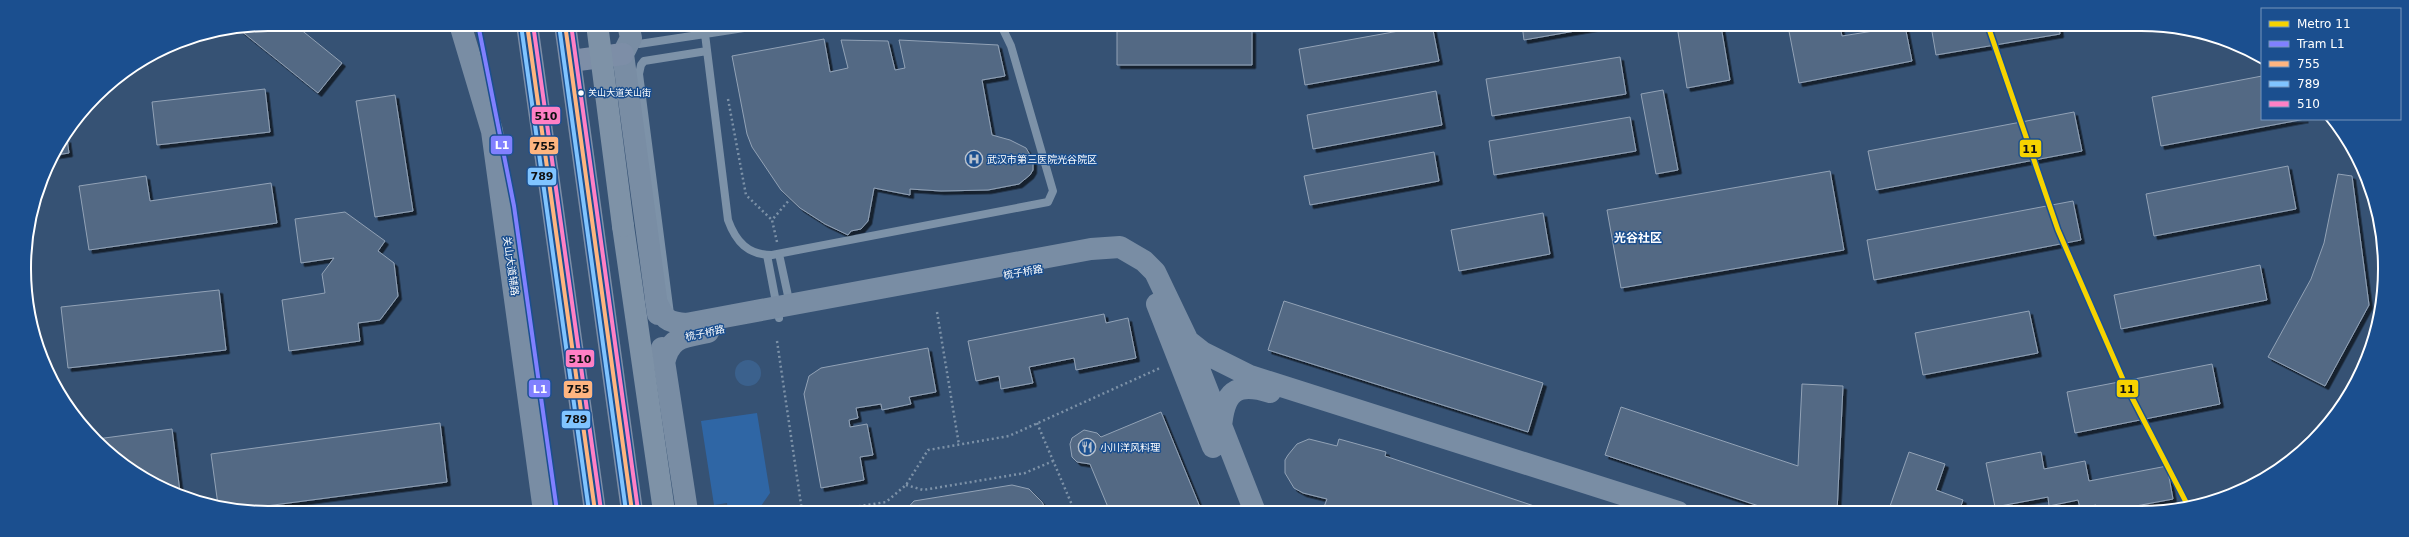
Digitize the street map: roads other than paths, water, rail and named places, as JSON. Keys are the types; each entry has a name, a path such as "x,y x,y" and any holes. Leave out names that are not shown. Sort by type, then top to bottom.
{"highway":[{"path":"598,31 623,226 663,506"}],"main road":[{"path":"521,31 534,64"},
{"path":"528,31 594,506"},
{"path":"566,31 631,506"},
{"path":"571,61 628,39"}],"street":[{"name":"关山大道辅路","path":"462,31 492,131 543,506"},
{"path":"628,39 656,301 686,506"},
{"path":"656,301 672,332 686,324 784,311 1096,248 1120,247 1144,261 1155,272 1188,341 1253,506"},
{"name":"梳子桥路","path":"784,311 1096,259 1120,260 1141,274 1149,282 1166,330 1237,506"},
{"name":"梳子桥路","path":"664,363 672,332"},
{"path":"1188,341 1202,352 1250,376 1659,506"},
{"path":"1221,427 1222,410 1226,398 1242,388 1257,388 1625,506"}],"lane":[{"path":"628,39 639,44 722,31"},
{"path":"705,34 728,220 733,232 748,250 767,255 779,254 1048,202 1053,190 1011,46 1005,31"},
{"path":"672,332 639,74 641,65 644,61 707,51"},
{"path":"779,254 784,311"},
{"path":"767,255 784,311"}],"metro line":[{"name":"11","path":"1990,31 2058,230 2125,384 2186,501"}],"tram line":[{"name":"L1","path":"479,31 514,206 556,506"}],"place":[{"name":"关山大道关山街","path":"581,93"},
{"name":"武汉市第三医院光谷院区","path":"974,159"},
{"name":"小川洋风料理","path":"1087,447"}],"district":[{"name":"光谷社区","path":"1638,238"}]}
